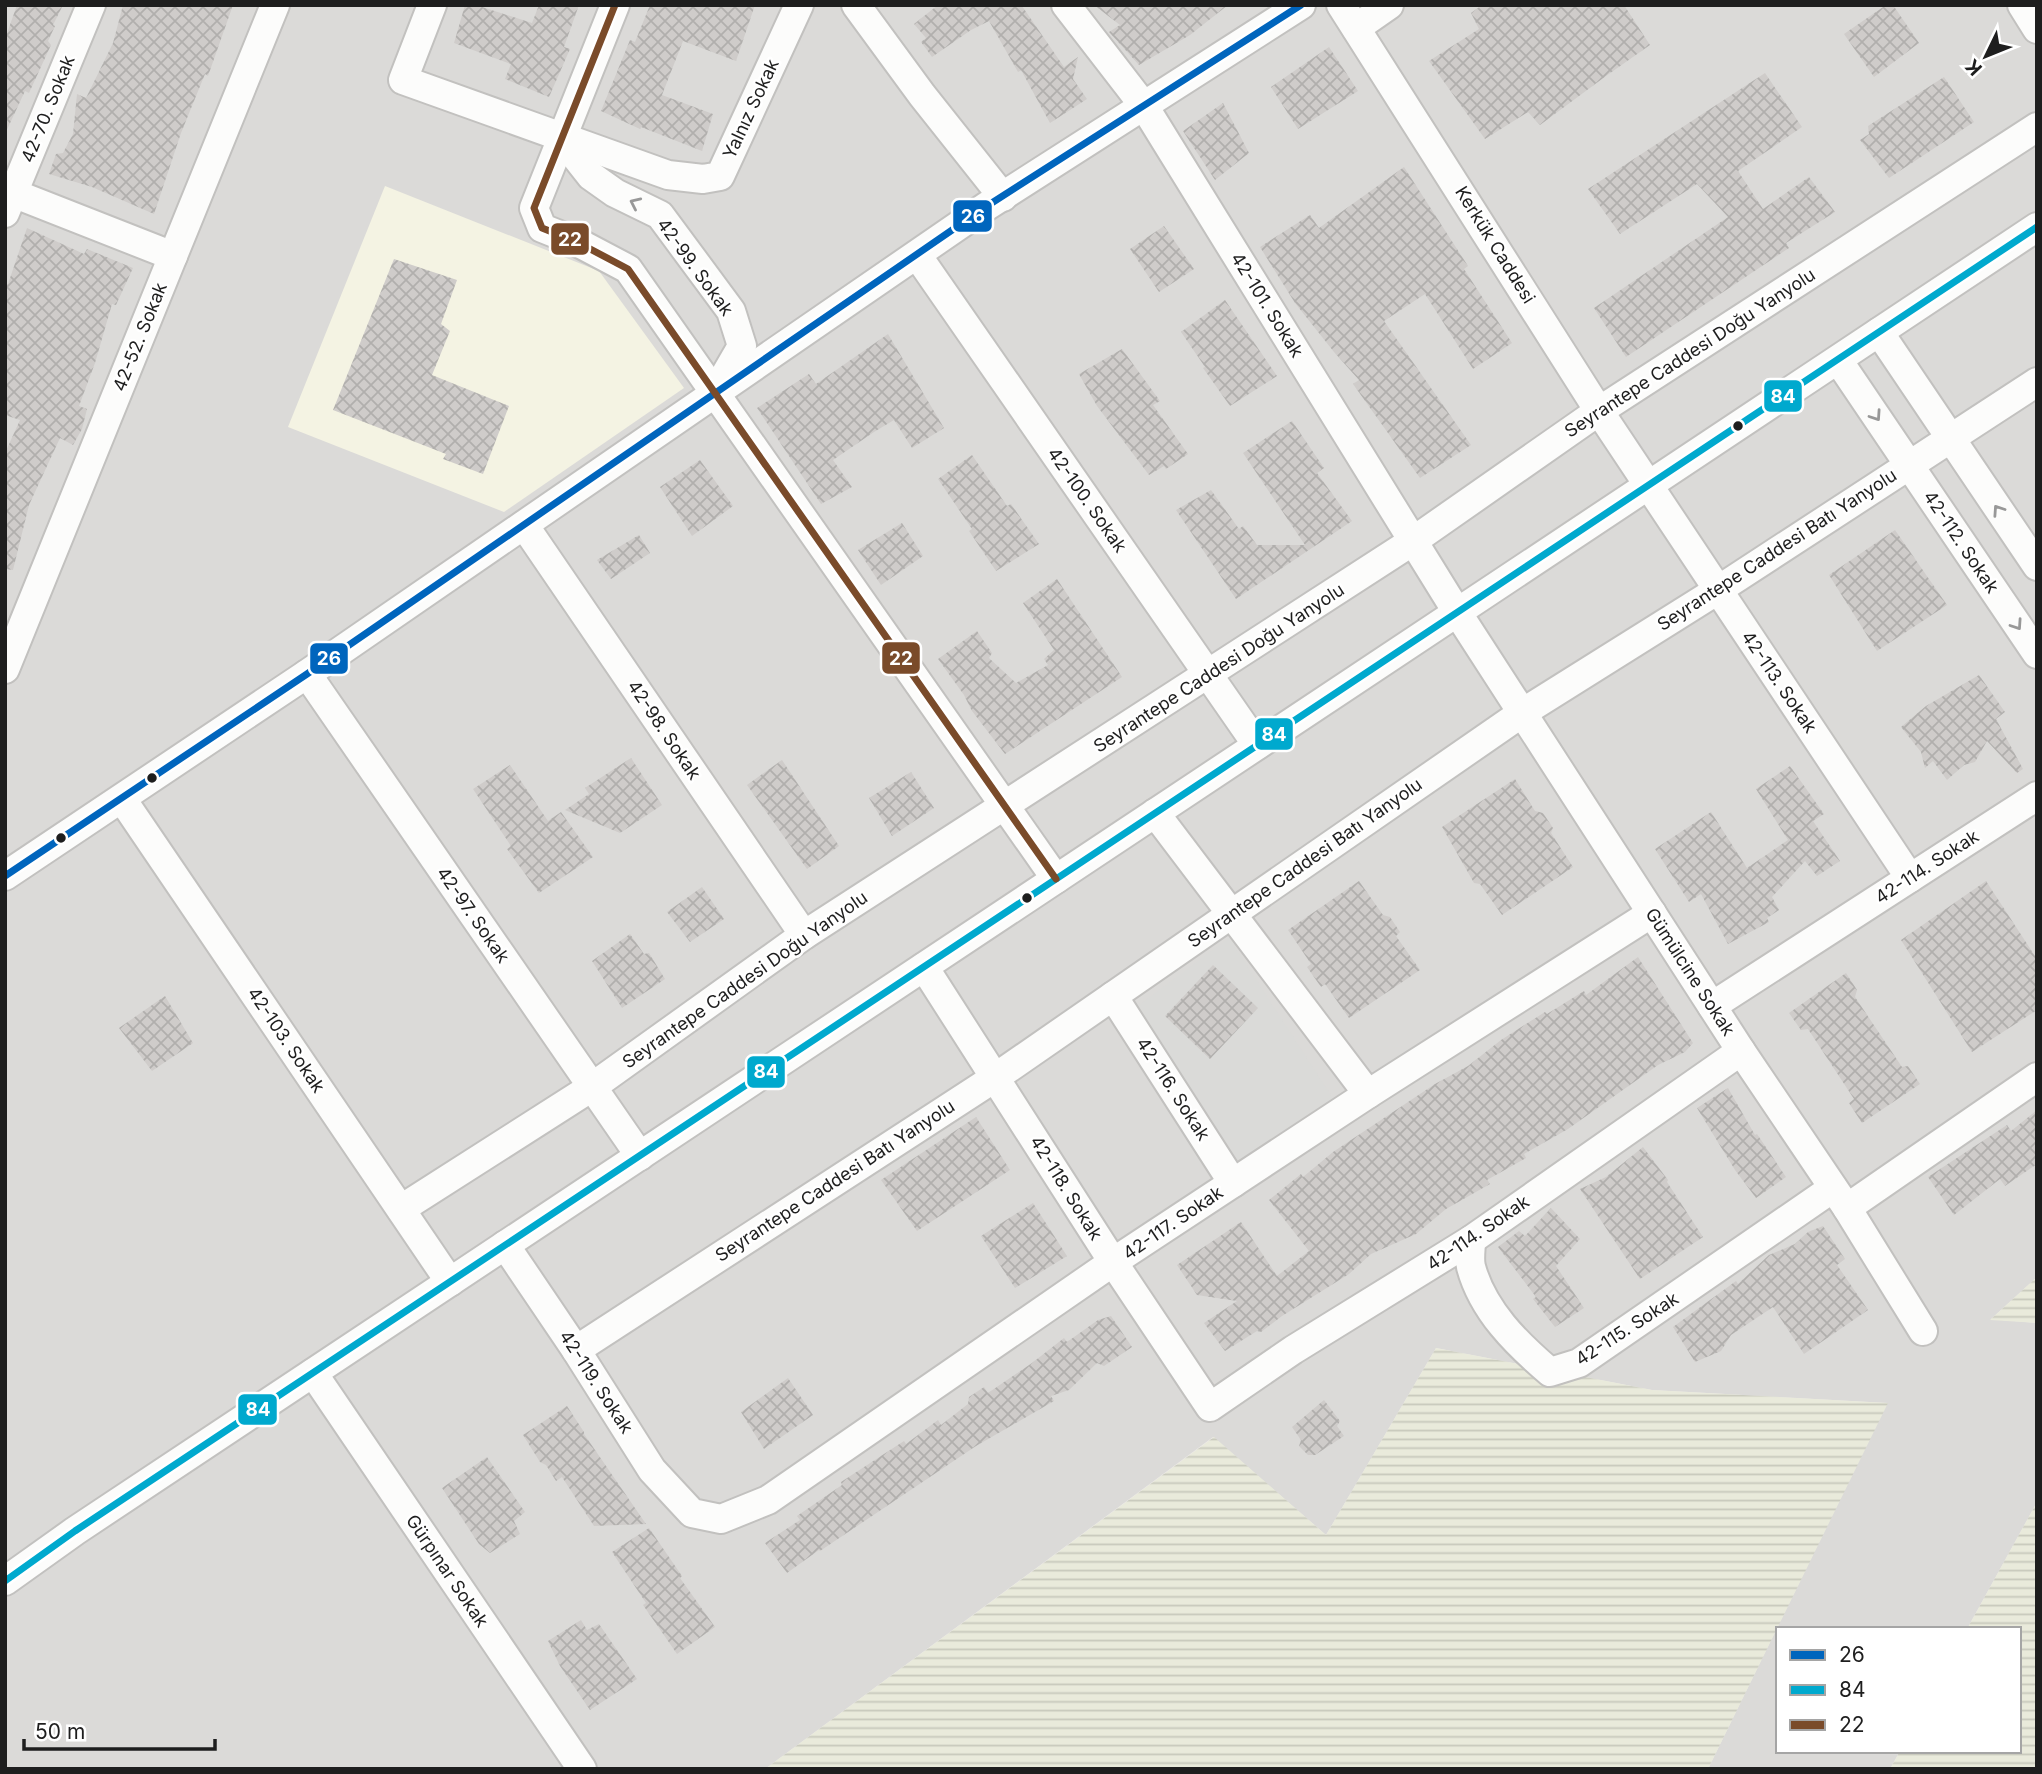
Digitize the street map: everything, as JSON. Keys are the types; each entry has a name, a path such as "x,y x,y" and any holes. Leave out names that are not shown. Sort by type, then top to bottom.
{"street":[{"name":"42-70. Sokak","path":"8,199 91,5"},
{"name":"42-52. Sokak","path":"5,669 275,5"},
{"path":"432,5 403,80 561,138"},
{"path":"615,5 534,208 542,228 578,242 628,269 1056,879"},
{"name":"Yalnız Sokak","path":"561,138 668,175 703,179 720,176 799,5"},
{"path":"856,5 922,95 1003,197"},
{"name":"42-101. Sokak","path":"1066,5 1144,106 1457,612"},
{"path":"5,876 307,674 1003,197 1301,5"},
{"path":"1348,17 1389,5"},
{"path":"2022,5 2037,29"},
{"name":"Kerkük Caddesi","path":"1348,17 1650,485"},
{"name":"Seyrantepe Caddesi Doğu Yanyolu","path":"401,1209 592,1087 804,935 1209,675 1413,541 1600,411 2037,127"},
{"name":"42-99. Sokak","path":"561,138 592,176 615,193 660,215 731,312 742,346 715,394"},
{"path":"8,199 173,256"},
{"path":"5,1581 64,1538 2037,227"},
{"name":"42-100. Sokak","path":"917,255 1257,745"},
{"path":"1879,332 2037,566"},
{"name":"42-112. Sokak","path":"1838,360 2037,654"},
{"name":"Seyrantepe Caddesi Batı Yanyolu","path":"576,1350 996,1077 1522,713 1718,590 2037,382"},
{"name":"42-113. Sokak","path":"1650,485 1910,878"},
{"name":"42-98. Sokak","path":"524,525 804,935"},
{"name":"Gümülcine Sokak","path":"1457,612 1741,1051 1840,1198 1923,1331"},
{"name":"42-97. Sokak","path":"307,674 640,1156"},
{"name":"42-114. Sokak","path":"1712,1006 2037,796"},
{"name":"42-103. Sokak","path":"122,799 450,1282"},
{"path":"1155,813 1368,1094"},
{"name":"42-117. Sokak","path":"692,1513 721,1519 768,1500 1112,1262 1368,1094 1652,913"},
{"name":"42-118. Sokak","path":"924,967 1112,1262 1210,1407"},
{"name":"42-116. Sokak","path":"1113,996 1233,1183"},
{"name":"42-114. Sokak","path":"1210,1407 1293,1350 1471,1240 1741,1051"},
{"name":"42-115. Sokak","path":"1471,1240 1470,1265 1485,1298 1504,1329 1550,1372 1579,1363 2037,1077"},
{"name":"42-119. Sokak","path":"505,1245 652,1470 692,1513"},
{"name":"Gürpınar Sokak","path":"313,1373 582,1769"}],"shaded area":[{"path":"5,5 2037,5 2037,1277 1991,1319 2037,1323 2037,1502 1968,1627 1777,1627 1887,1403 1652,1390 1436,1348 1326,1535 1213,1437 765,1769 5,1769"},
{"path":"385,186 599,271 684,388 504,512 288,427"},
{"path":"1229,938 1336,1103 1236,1170 1135,1008"},
{"path":"2037,1277 2037,1323 1990,1320"},
{"path":"1436,1348 1652,1390 1888,1403 1708,1769 765,1769 1214,1437 1326,1535"},
{"path":"2037,1502 2037,1769 1890,1769 1899,1753 2021,1753 2021,1627 1968,1627"},
{"path":"1776,1630 1776,1753 1899,1753 1890,1769 1708,1769"}],"building":[{"path":"17,5 63,5 48,41 51,45 29,93 25,91 5,134 5,39"},
{"path":"123,5 233,5 208,76 205,74 181,133 154,214 92,187 49,174 56,154 63,153 73,134 77,94 86,98 113,43"},
{"path":"465,5 476,5 532,23 539,5 579,5 564,47 570,49 549,97 505,79 511,64 454,43"},
{"path":"650,5 755,5 736,61 683,41 662,95 713,114 702,151 641,127 640,129 601,111 630,40 635,42"},
{"path":"938,5 1024,5 1022,6 1064,67 1078,57 1073,79 1087,99 1050,123 1021,70 1018,72 989,21 932,57 921,42 926,38 914,24"},
{"path":"1094,5 1228,5 1190,35 1139,65 1109,32 1120,25"},
{"path":"1482,5 1624,5 1650,45 1540,125 1528,112 1485,139 1429,61 1479,29 1471,13"},
{"path":"1886,5 1893,5 1919,43 1874,77 1844,34"},
{"path":"1329,47 1358,91 1298,129 1271,87"},
{"path":"1765,73 1802,127 1738,171 1763,209 1809,177 1835,212 1786,243 1789,248 1626,357 1594,308 1728,217 1697,184 1620,234 1588,189"},
{"path":"1944,77 1974,122 1889,178 1860,140 1869,134 1868,126"},
{"path":"1223,103 1249,153 1215,180 1183,131"},
{"path":"1404,167 1468,266 1464,269 1512,343 1473,369 1425,294 1384,321 1471,445 1420,478 1353,384 1359,380 1295,303 1260,247 1310,215 1319,228"},
{"path":"1164,226 1194,269 1159,292 1130,249"},
{"path":"27,228 84,254 87,249 133,268 116,305 112,304 79,406 87,409 82,429 73,445 60,438 29,505 13,570 5,569 5,453 20,420 5,415 5,284 8,284"},
{"path":"394,259 457,280 441,324 450,331 432,375 509,406 483,474 443,459 446,454 333,410"},
{"path":"1225,300 1277,376 1230,406 1181,332"},
{"path":"888,334 944,428 912,448 894,420 874,432 833,460 852,487 821,504 757,408 809,374 816,384"},
{"path":"1122,349 1160,401 1153,405 1188,454 1166,469 1164,466 1149,475 1097,406 1079,374"},
{"path":"1292,421 1324,468 1317,473 1352,521 1236,599 1176,510 1211,490 1239,529 1243,526 1257,545 1305,545 1243,453"},
{"path":"972,455 1007,506 1011,504 1039,544 996,571 938,479"},
{"path":"700,460 733,506 692,536 660,487"},
{"path":"902,523 923,556 881,585 858,550"},
{"path":"1895,530 1947,605 1877,651 1829,575"},
{"path":"639,535 650,553 611,579 597,560"},
{"path":"1057,579 1122,677 1005,754 972,711 938,659 977,631 992,653 989,658 1016,683 1048,665 1044,659 1054,650 1023,603"},
{"path":"1979,675 2005,712 1996,719 2023,769 2017,773 1987,741 1975,762 1964,765 1947,780 1933,761 1925,768 1921,752 1901,727 1926,706"},
{"path":"631,758 662,805 620,833 565,810 589,794 585,788"},
{"path":"782,760 839,846 807,869 747,785"},
{"path":"510,765 548,821 561,812 593,857 539,893 507,849 511,846 473,789"},
{"path":"1790,766 1824,814 1813,821 1840,861 1817,876 1805,861 1772,897 1779,910 1767,918 1769,922 1728,944 1701,894 1689,902 1655,849 1711,812 1747,868 1788,840 1756,789"},
{"path":"911,772 934,808 892,836 869,798"},
{"path":"1515,779 1535,811 1543,813 1553,828 1551,833 1573,867 1502,915 1480,884 1474,883 1442,827"},
{"path":"1359,881 1383,915 1390,917 1400,932 1396,936 1420,970 1349,1018 1325,984 1321,987 1307,967 1311,964 1288,930"},
{"path":"1986,881 2037,959 2037,1010 1972,1052 1901,940"},
{"path":"702,887 724,919 690,942 667,912"},
{"path":"630,934 644,954 649,953 665,979 622,1008 592,961"},
{"path":"1638,957 1693,1043 1685,1052 1658,1065 1568,1129 1524,1154 1526,1158 1487,1180 1490,1184 1446,1209 1416,1234 1371,1254 1349,1274 1261,1332 1257,1331 1225,1351 1204,1323 1237,1301 1197,1295 1177,1265 1241,1222 1277,1276 1309,1251 1269,1200 1301,1174 1303,1177 1333,1152 1435,1084 1468,1066 1501,1040 1584,991 1586,995"},
{"path":"1213,965 1258,1008 1210,1059 1165,1016"},
{"path":"1846,973 1857,990 1855,997 1902,1067 1908,1066 1920,1084 1862,1123 1849,1103 1854,1099 1808,1029 1801,1030 1789,1013"},
{"path":"165,996 193,1043 152,1071 119,1028"},
{"path":"1728,1088 1755,1135 1757,1134 1786,1177 1756,1198 1735,1170 1697,1108"},
{"path":"2037,1110 2037,1164 2005,1186 2000,1179 1954,1215 1928,1177 2007,1125 2011,1131"},
{"path":"976,1117 1010,1170 917,1231 881,1180"},
{"path":"1643,1147 1668,1180 1703,1237 1640,1279 1580,1189 1606,1177"},
{"path":"1033,1203 1067,1256 1015,1288 981,1236"},
{"path":"1551,1208 1580,1239 1556,1266 1584,1308 1555,1327 1498,1247 1519,1231 1525,1236"},
{"path":"1823,1226 1845,1259 1837,1265 1868,1310 1804,1354 1773,1307 1731,1335 1721,1351 1695,1362 1673,1327 1736,1281 1738,1284 1769,1255 1795,1244 1808,1232"},
{"path":"1111,1316 1132,1347 1104,1366 1097,1363 1069,1390 1051,1396 1054,1401 976,1446 787,1573 765,1543 800,1520 797,1516 842,1485 841,1482 904,1441 906,1444 938,1420 941,1425 968,1404 969,1397 984,1387 988,1393 1064,1338 1067,1342 1098,1320"},
{"path":"788,1378 813,1415 764,1449 741,1412"},
{"path":"1324,1400 1340,1421 1337,1426 1344,1436 1315,1455 1308,1455 1299,1446 1301,1440 1292,1427"},
{"path":"567,1406 646,1524 594,1526 562,1477 556,1481 546,1465 540,1462 523,1435"},
{"path":"487,1457 525,1512 514,1521 520,1534 490,1553 479,1544 442,1488"},
{"path":"649,1528 715,1627 677,1654 643,1605 646,1603 612,1552"},
{"path":"581,1620 587,1630 599,1624 637,1679 590,1710 560,1666 548,1641"}],"transit line":[{"name":"22","path":"615,5 534,208 542,228 577,242 628,269 1056,879"},
{"name":"26","path":"5,876 307,674 987,206 1301,5"},
{"name":"84","path":"5,1581 75,1531 2037,227"}]}
